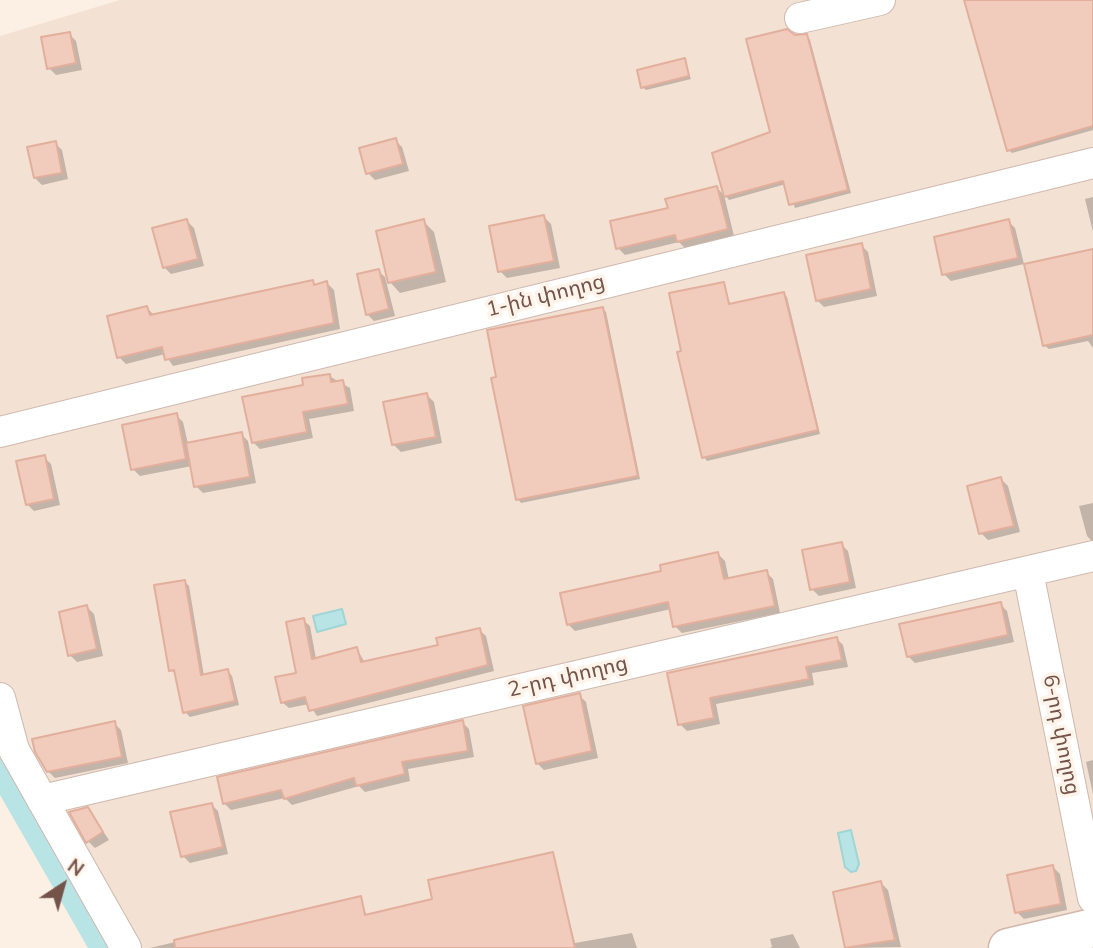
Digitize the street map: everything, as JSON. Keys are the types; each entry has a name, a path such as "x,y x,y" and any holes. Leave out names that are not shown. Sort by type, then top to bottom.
{"main road":[{"path":"1008,948 1093,928"}],"street":[{"path":"800,18 880,0"},
{"name":"1-ին փողոց","path":"0,432 1093,163"},
{"name":"2-րդ փողոց","path":"42,800 1093,556"},
{"name":"6-րդ փողոց","path":"1028,572 1093,898"},
{"path":"0,698 14,750 126,948"}],"shaded area":[{"path":"120,0 1093,0 1093,948 110,948 0,743 0,36"}],"water":[{"path":"342,609 346,624 317,632 313,616"},
{"path":"851,830 859,864 856,871 851,872 845,867 838,833"}],"building":[{"path":"964,0 1093,0 1093,126 1007,151"},
{"path":"787,29 795,35 807,34 848,190 789,205 783,181 724,197 712,153 770,132 746,39"},
{"path":"70,32 76,63 47,69 41,37"},
{"path":"685,58 689,76 641,88 637,70"},
{"path":"396,138 403,164 366,174 359,148"},
{"path":"56,141 62,173 34,178 27,147"},
{"path":"717,186 728,229 677,242 675,235 616,249 610,221 668,208 665,199"},
{"path":"544,215 554,261 498,272 489,226"},
{"path":"187,219 198,259 163,268 152,228"},
{"path":"424,219 436,272 388,283 376,231"},
{"path":"1009,219 1018,258 942,275 934,237"},
{"path":"862,243 871,289 816,301 806,255"},
{"path":"1093,249 1093,335 1043,346 1024,264"},
{"path":"379,269 389,309 366,315 357,274"},
{"path":"313,280 314,285 327,281 334,323 165,360 162,347 117,358 107,316 147,306 150,315"},
{"path":"724,282 729,304 784,292 818,430 702,458 677,352 681,351 669,293"},
{"path":"603,307 638,476 516,500 491,378 496,377 487,330"},
{"path":"330,374 331,382 343,380 348,404 303,412 307,432 252,443 242,397 303,385 302,378"},
{"path":"427,393 436,437 392,445 383,402"},
{"path":"177,413 186,459 131,470 122,425"},
{"path":"242,432 250,477 194,487 186,443"},
{"path":"45,455 54,499 26,505 16,461"},
{"path":"1001,477 1014,526 979,534 967,486"},
{"path":"842,542 850,582 810,590 802,550"},
{"path":"718,552 724,579 767,570 775,606 673,627 668,602 567,625 560,593 661,571 660,565"},
{"path":"185,580 201,675 228,669 235,701 183,713 174,670 169,671 154,585"},
{"path":"1001,602 1008,635 907,657 899,624"},
{"path":"87,605 97,649 68,656 59,612"},
{"path":"304,618 312,659 357,647 361,662 438,645 436,638 480,628 488,665 309,711 305,697 281,703 275,677 296,673 286,622"},
{"path":"837,637 842,660 806,667 809,679 710,698 714,718 678,725 667,673"},
{"path":"580,693 592,751 536,764 523,706"},
{"path":"463,720 468,751 402,762 405,774 356,786 354,778 284,799 281,790 223,804 217,777"},
{"path":"115,721 122,757 47,772 35,752 32,739"},
{"path":"212,803 223,847 181,857 170,812"},
{"path":"88,807 103,832 86,843 69,812"},
{"path":"553,852 575,948 175,948 174,940 361,896 365,915 432,899 428,880"},
{"path":"1053,865 1061,904 1015,913 1007,875"},
{"path":"881,881 895,940 845,948 833,892"}],"waterway":[{"path":"0,769 103,948"}]}
